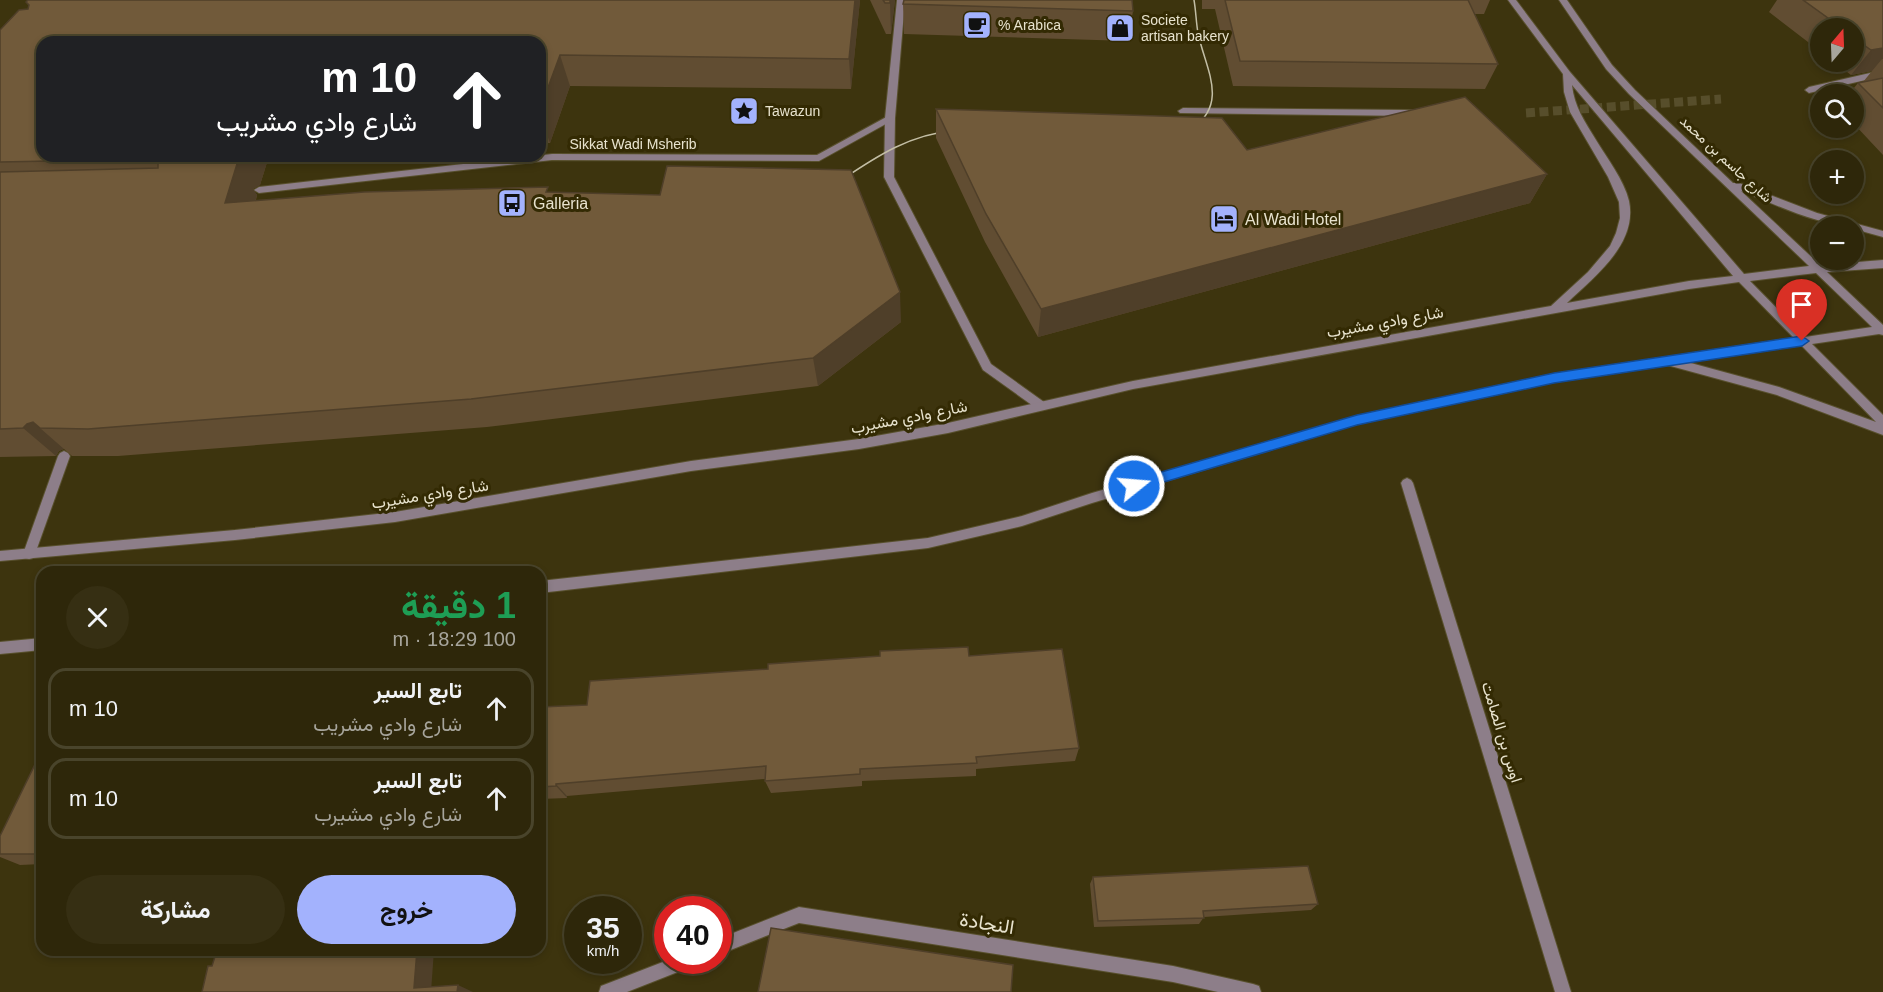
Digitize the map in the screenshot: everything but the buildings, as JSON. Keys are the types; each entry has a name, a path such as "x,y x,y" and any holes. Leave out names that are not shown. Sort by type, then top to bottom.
{"street":[{"path":"901,0 890,117 889,177 987,367 1040,405"},
{"path":"1512,0 1567,74 1741,278 1883,422"},
{"name":"شارع جاسم بن محمد","path":"1563,0 1609,67 1632,92 1810,261"},
{"path":"1809,90 1883,73"},
{"path":"1555,308 1620,239 1626,217 1624,199 1574,113 1567,95 1567,74"},
{"path":"1183,111 1430,113"},
{"name":"Sikkat Wadi Msherib","path":"546,158 819,158 890,117"},
{"name":"Sikkat Wadi Msherib","path":"259,190 508,162"},
{"path":"1730,183 1814,215 1883,234"},
{"name":"شارع وادي مشيرب","path":"1864,265 1883,264"},
{"name":"شارع وادي مشيرب","path":"0,556 235,535 395,517 692,466 859,444 948,428 1133,385 1555,308 1810,269"},
{"name":"شارع جاسم بن محمد","path":"1819,270 1883,330"},
{"path":"546,586 928,543 1022,521 1218,460 1357,420 1543,381 1661,361 1883,330"},
{"path":"1661,361 1768,387 1831,408 1883,430"},
{"path":"29,554 64,456"},
{"name":"اوس بن الصامت","path":"1407,483 1563,992"},
{"path":"0,648 36,645"},
{"name":"النجادة","path":"732,941 799,915 1173,974 1252,992"},
{"path":"607,992 654,973"}],"tunnel":[{"path":"1526,113 1721,99"}],"tram line":[{"path":"1193,128 1204,118 1210,107 1212,96 1212,84 1198,33 1194,0"},
{"path":"836,180 843,179 882,154 909,141 953,131"}],"place":[{"name":"% Arabica","path":"977,25"},
{"name":"Societe artisan bakery","path":"1120,28"},
{"name":"Tawazun","path":"744,111"},
{"name":"Galleria","path":"512,203"},
{"name":"Al Wadi Hotel","path":"1224,219"}],"route":[{"path":"1134,486 1357,420 1554,378 1802,341"}]}
